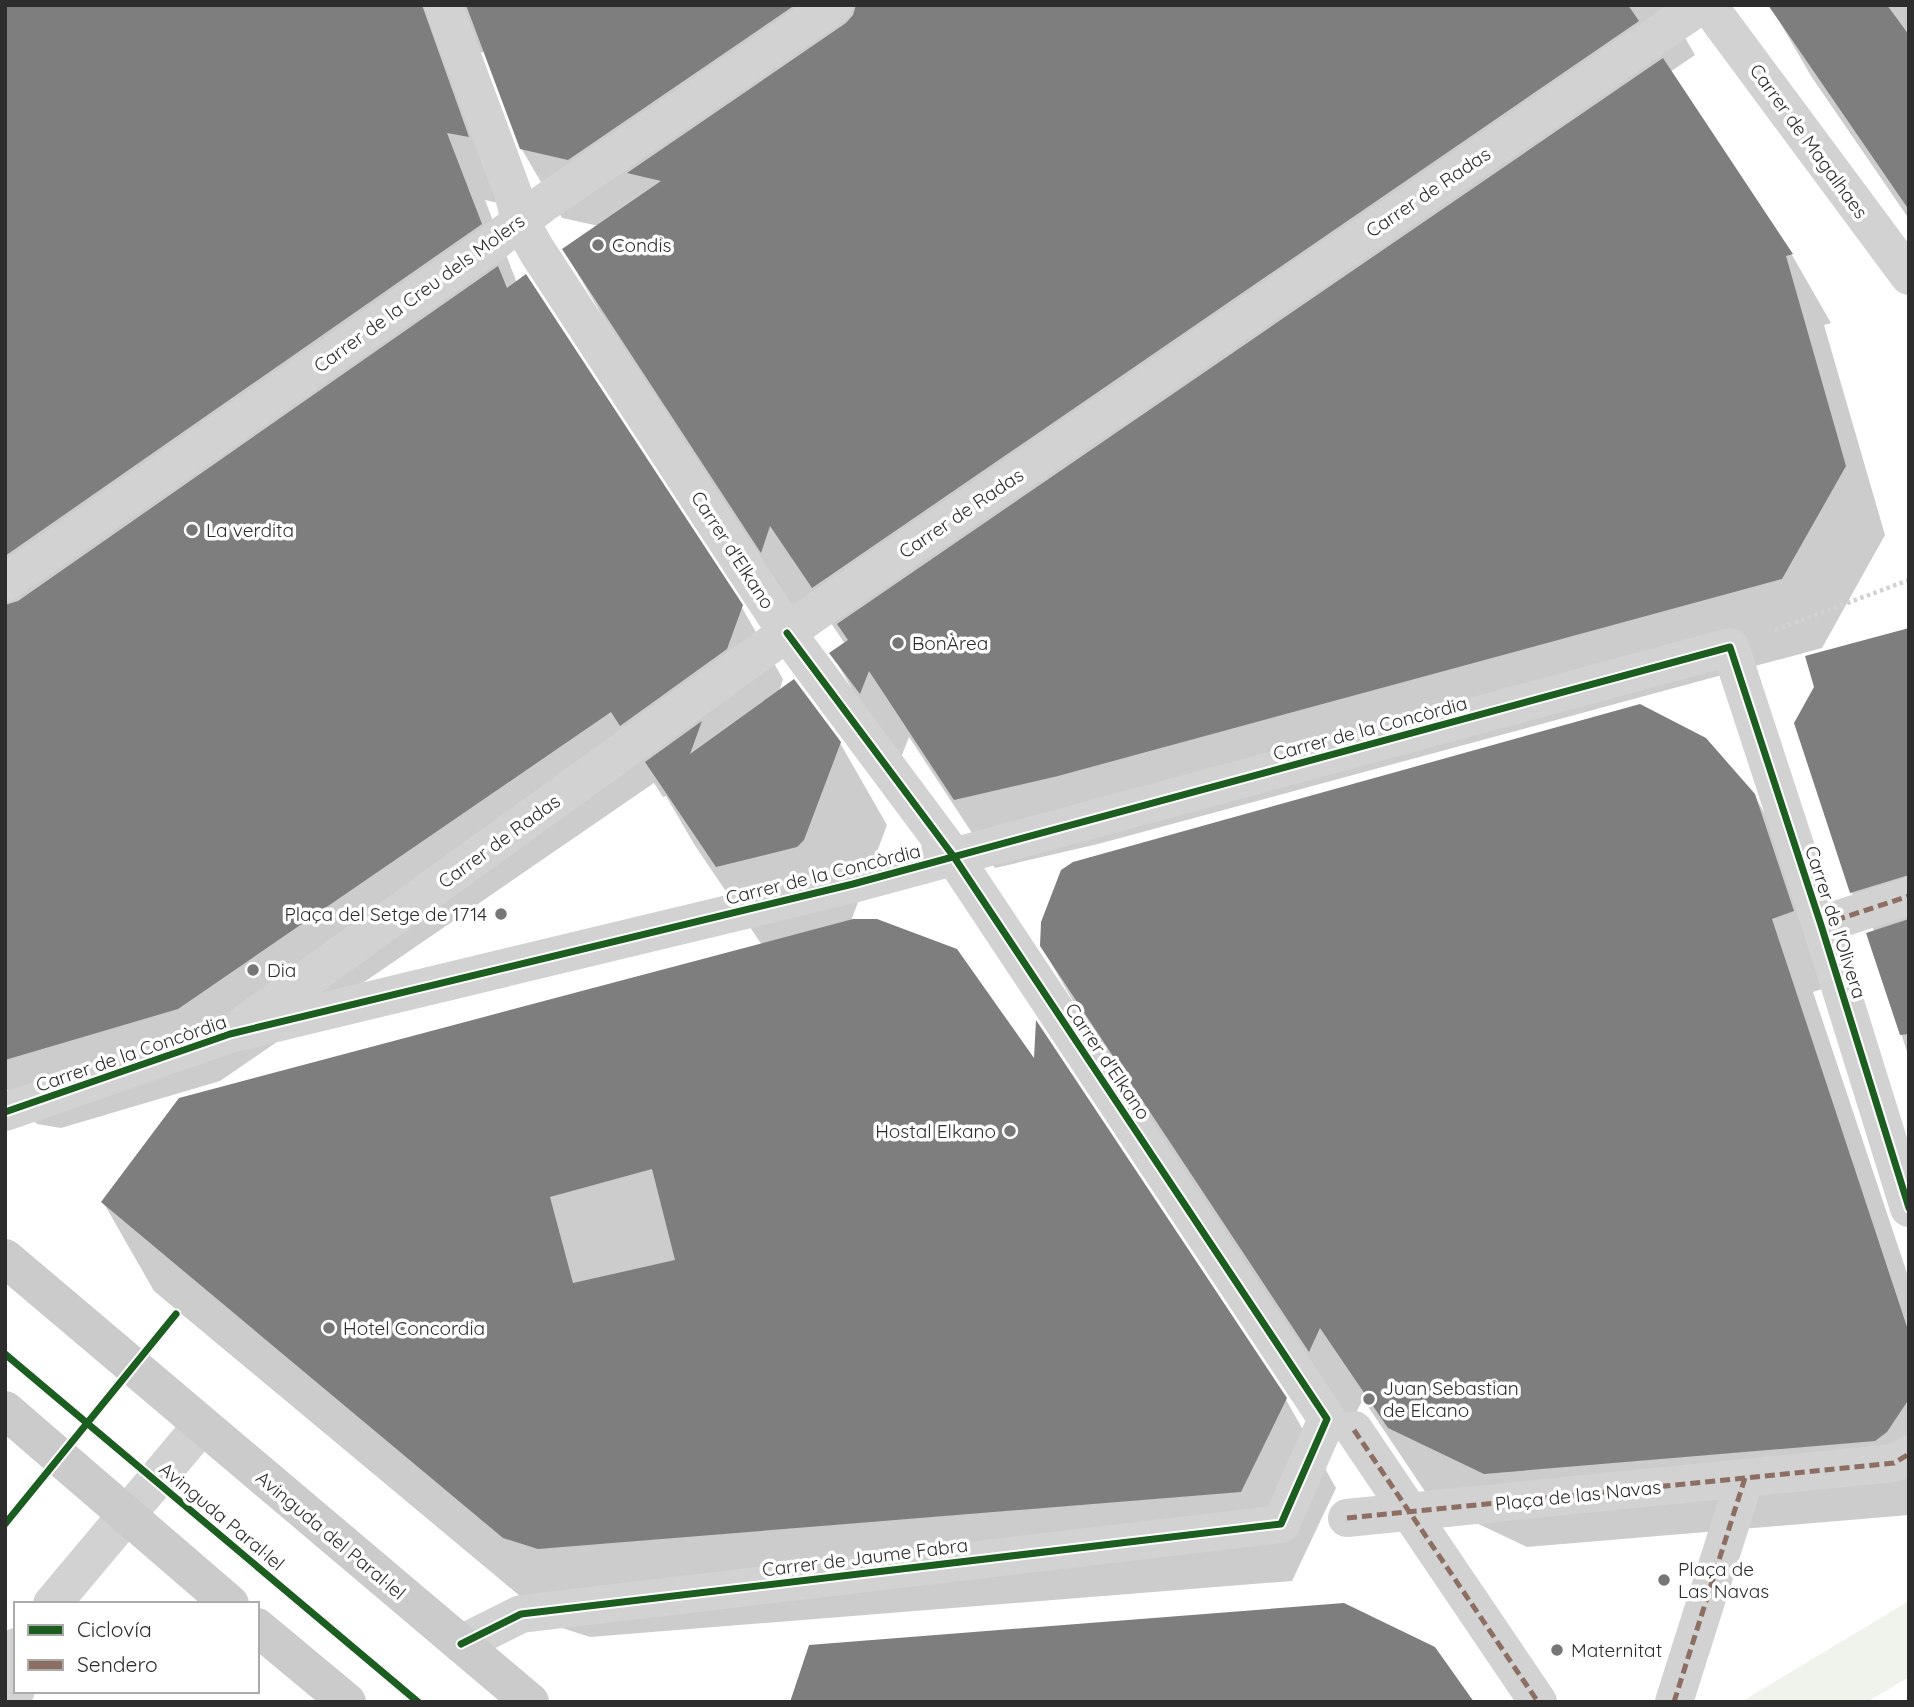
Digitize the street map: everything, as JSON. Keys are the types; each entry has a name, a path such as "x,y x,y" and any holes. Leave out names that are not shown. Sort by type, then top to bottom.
{"main road":[{"name":"Avinguda del Paral·lel","path":"5,1258 530,1702"},
{"path":"5,1409 228,1602"},
{"path":"259,1629 347,1702"}],"street":[{"name":"Carrer d'Elkano","path":"443,5 514,196 520,221 537,251 787,633 954,858 1327,1419 1281,1524"},
{"name":"Carrer de la Creu dels Molers","path":"5,583 478,254 520,221 834,5"},
{"name":"Carrer de Radas","path":"230,1034 787,633 1701,5"},
{"name":"Carrer de Magalhaes","path":"1708,5 1909,276"},
{"name":"Carrer de la Concòrdia","path":"5,1112 230,1034 954,858 1730,648"},
{"name":"Carrer de l'Olivera","path":"1730,648 1821,925 1909,1208"},
{"path":"1821,925 1909,896"},
{"path":"54,1602 202,1425"},
{"path":"1354,1430 1538,1702"},
{"name":"Plaça de las Navas","path":"1347,1518 1894,1463 1909,1454"},
{"path":"1675,1702 1745,1478"},
{"name":"Carrer de Jaume Fabra","path":"461,1644 521,1614 1281,1524"},
{"path":"12,1649 14,1670"}],"path":[{"path":"1730,648 1909,580"}],"shaded area":[{"path":"1909,1601 1909,1677 1867,1702 1741,1702"}],"building":[{"path":"5,5 422,5 469,137 447,133 482,224 5,556"},
{"path":"466,5 795,5 568,160 520,149"},
{"path":"856,5 1628,5 1639,21 812,588 770,526 761,553 562,249 661,181 627,173 846,23 853,15"},
{"path":"1768,5 1887,5 1909,35 1909,210"},
{"path":"1663,58 1793,254 1786,256 1846,466 1782,579 1058,776 954,800 869,671 860,694 829,653 848,640 837,624"},
{"path":"498,266 507,288 526,274 743,605 727,649 620,726 611,712 178,1009 5,1060 5,605 18,601"},
{"path":"1909,628 1909,875 1850,893 1794,723 1814,687 1805,656"},
{"path":"794,679 841,742 804,840 797,847 716,867 645,762 702,721 690,754"},
{"path":"1640,704 1706,738 1755,794 1794,911 1772,919 1909,1333 1909,1399 1887,1432 1875,1441 1484,1474 1388,1428 1320,1328 1309,1352 1040,946 1041,922 1061,870 1073,862"},
{"path":"853,919 877,919 957,949 1034,1058 1036,1020 1287,1398 1241,1492 538,1549 503,1538 101,1202 179,1098","holes":["652,1169 675,1260 573,1283 550,1197"]},
{"path":"1909,919 1909,1034 1900,1035 1866,933"},
{"path":"1344,1603 1435,1647 1474,1702 790,1702 809,1645"}],"marked path":[{"path":"1821,925 1909,896"},
{"path":"1354,1430 1538,1702"},
{"path":"1347,1518 1894,1463 1909,1454"},
{"path":"1674,1702 1745,1478"}],"cycle path":[{"path":"461,1644 521,1614 1281,1524 1327,1419 954,857 787,633"},
{"path":"5,1112 230,1034 853,884 1730,647 1821,925 1909,1208"},
{"path":"5,1524 176,1314"},
{"name":"Avinguda Paral·lel","path":"5,1354 418,1702"}],"place":[{"name":"Condis","path":"598,245"},
{"name":"La verdita","path":"192,530"},
{"name":"BonÀrea","path":"898,643"},
{"name":"Plaça del Setge de 1714","path":"501,914"},
{"name":"Dia","path":"253,970"},
{"name":"Hostal Elkano","path":"1010,1131"},
{"name":"Hotel Concordia","path":"329,1328"},
{"name":"Juan Sebastian de Elcano","path":"1369,1399"},
{"name":"Plaça de Las Navas","path":"1664,1580"},
{"name":"Maternitat","path":"1557,1650"}]}
